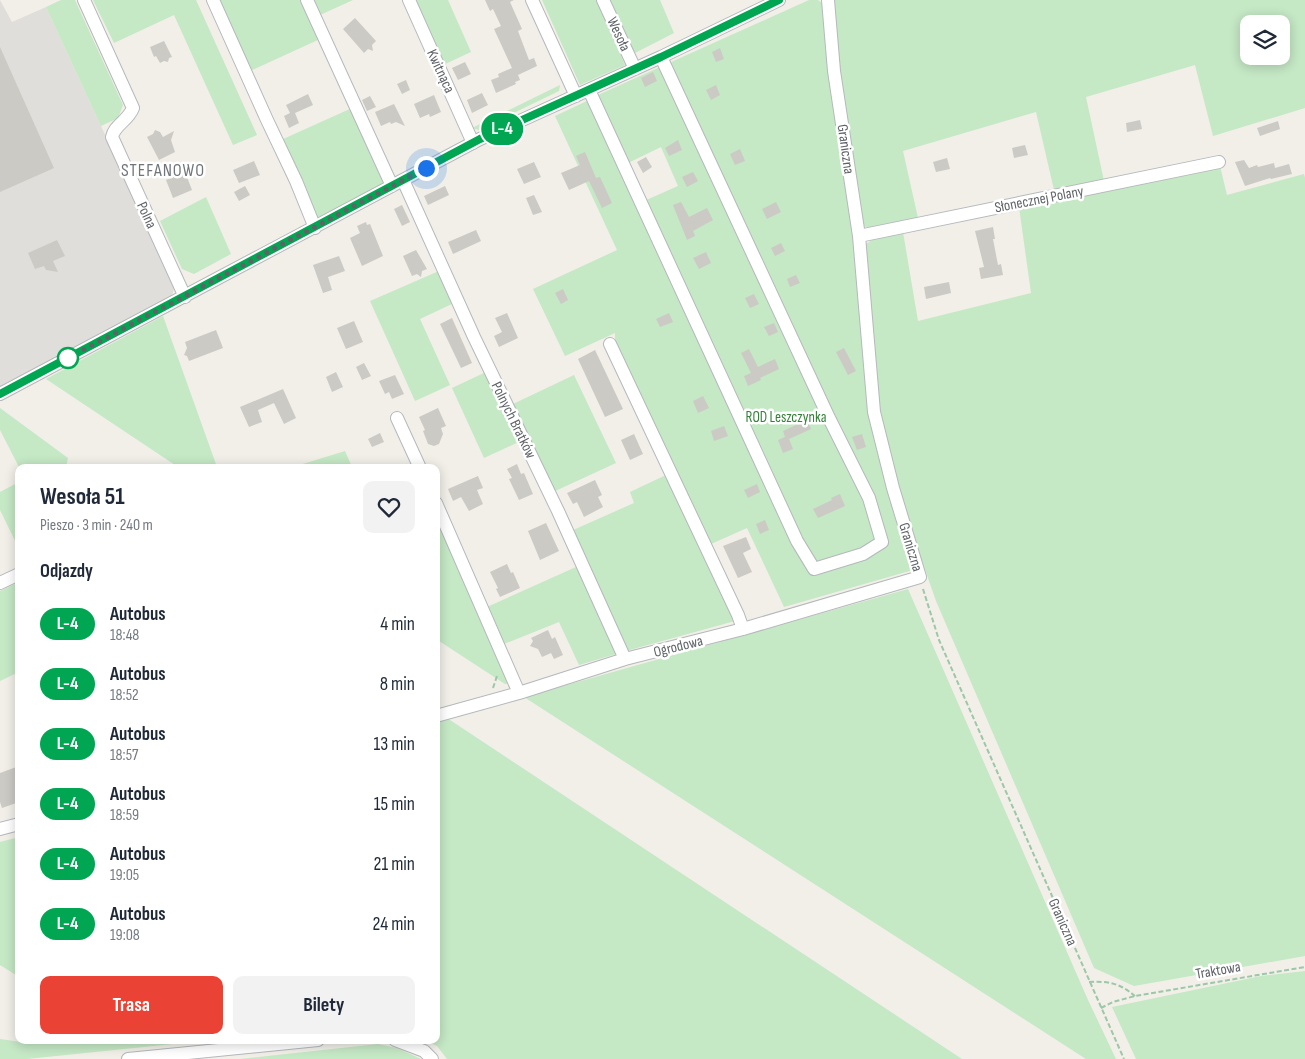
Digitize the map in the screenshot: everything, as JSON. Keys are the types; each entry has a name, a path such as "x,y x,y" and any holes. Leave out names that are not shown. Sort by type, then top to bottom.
{"street":[{"name":"Polna","path":"84,0 132,108 130,116 115,129 112,137 185,297"},
{"path":"213,0 296,181 315,228"},
{"name":"Polnych Bratków","path":"307,0 558,511 625,659"},
{"name":"Kwitnąca","path":"409,0 473,143"},
{"path":"532,0 576,96"},
{"name":"Wesoła","path":"603,0 635,69"},
{"path":"0,394 473,143 661,57 779,0"},
{"name":"Graniczna","path":"828,0 834,71 859,236 874,412 893,488 920,577"},
{"path":"588,90 797,541 814,569 862,554 882,542 869,498 824,409 661,57"},
{"name":"Słonecznej Polany","path":"859,236 1219,162"},
{"path":"610,344 743,629"},
{"path":"397,418 418,464"},
{"path":"440,512 519,693"},
{"path":"0,583 15,576"},
{"name":"Ogrodowa","path":"440,715 519,693 625,659 743,629 920,577"},
{"path":"0,829 15,825"},
{"path":"128,1059 278,1044"},
{"path":"406,1044 424,1051 432,1059"}],"path":[{"name":"Graniczna","path":"920,577 939,640 1124,1059"},
{"path":"488,702 496,681 502,656"},
{"name":"Traktowa","path":"1101,1008 1113,1002 1135,996 1305,967"},
{"path":"1089,982 1110,982 1128,990 1135,996"}],"shaded area":[{"path":"0,0 12,22 46,7 175,286 171,298 0,389"}],"green space":[{"path":"61,0 75,0 123,105 118,118 101,126 46,7"},
{"path":"93,0 196,0 257,135 233,145 174,15 114,43"},
{"path":"219,0 303,0 320,39 250,71"},
{"path":"313,0 353,0 320,15"},
{"path":"414,0 448,0 471,52 443,65"},
{"path":"542,0 597,0 625,65 580,85"},
{"path":"609,0 660,0 674,33 633,54"},
{"name":"ROD Leszczynka","path":"809,0 818,0 822,3 850,193 863,351 913,570 784,607 747,528 711,544 615,343 615,333 565,356 533,289 617,250 555,116 587,101 635,205 678,186 661,147 626,164 596,98 600,94"},
{"path":"833,0 1305,0 1305,108 1213,136 1195,65 1086,97 1104,181 1054,190 1036,112 903,151 918,218 870,229 864,226 855,166 848,148"},
{"path":"560,85 559,91 479,130 472,128"},
{"path":"352,108 383,179 382,186 316,219 281,140"},
{"path":"1220,166 1227,195 1304,174 1305,178 1305,956 1134,986 1094,968 936,601 897,489 879,416 866,244 875,238 903,232 918,321 1031,293 1019,207"},
{"path":"206,197 231,254 194,274 182,269 160,221"},
{"path":"439,271 454,303 420,319 450,385 415,401 370,301"},
{"path":"163,316 216,464 174,464 46,379"},
{"path":"486,372 519,442 484,458 452,388"},
{"path":"574,375 616,463 553,492 513,404"},
{"path":"0,408 68,458 67,464 17,464 0,430"},
{"path":"345,451 351,464 303,464"},
{"path":"666,475 735,621 626,651 571,531 634,503 630,492"},
{"path":"15,484 15,541 0,510 0,492"},
{"path":"440,527 511,683 505,684 440,642"},
{"path":"576,567 616,654 579,665 559,622 504,644 487,607"},
{"path":"15,584 15,674 0,681 0,591"},
{"path":"908,589 1088,1000 1116,1059 1086,1059 524,697"},
{"path":"447,718 962,1059 447,1059 437,1046 433,1044 440,1044 440,720"},
{"path":"15,838 15,974 0,965 0,842"},
{"path":"1305,971 1305,1059 1136,1059 1112,1007 1261,976"},
{"path":"0,1039 15,1041 15,1044 173,1044 27,1059 0,1059"},
{"path":"378,1044 397,1048 421,1059 240,1059"}],"building":[{"path":"485,0 514,0 510,2 522,29 518,31 529,60 534,58 537,66 518,75 520,80 515,82 516,84 496,93 491,80 499,77 498,74 512,68 494,29 501,26 493,9 490,11"},
{"path":"355,18 376,41 372,45 373,51 368,49 364,53 343,29"},
{"path":"164,41 172,57 169,58 168,62 160,63 156,56 154,57 150,47"},
{"path":"0,47 54,168 0,192"},
{"path":"720,48 724,59 716,62 712,52"},
{"path":"465,62 471,74 458,80 452,68"},
{"path":"653,72 657,81 645,87 641,78"},
{"path":"406,80 410,90 402,94 397,84"},
{"path":"716,85 720,95 711,100 706,90"},
{"path":"482,93 488,105 472,113 467,100"},
{"path":"308,94 313,105 295,113 299,123 289,128 284,116 290,113 286,105"},
{"path":"434,95 441,112 430,117 429,114 420,118 414,104"},
{"path":"370,96 376,107 367,111 362,100"},
{"path":"394,104 405,126 396,122 391,124 390,122 381,126 375,112"},
{"path":"1140,120 1142,129 1127,132 1126,123"},
{"path":"1278,121 1280,129 1260,136 1257,128"},
{"path":"155,130 160,132 163,137 174,131 171,140 175,152 159,160 147,137 153,134"},
{"path":"678,140 682,150 669,156 665,148"},
{"path":"1025,145 1028,155 1014,158 1012,148"},
{"path":"740,149 745,161 735,165 730,154"},
{"path":"585,152 596,178 600,177 612,203 602,208 589,181 569,190 561,173 580,165 576,156"},
{"path":"646,157 652,167 643,173 637,162"},
{"path":"947,158 950,169 936,172 933,162"},
{"path":"1244,160 1249,168 1274,163 1275,168 1289,164 1292,174 1270,178 1245,186 1235,162"},
{"path":"254,161 260,175 239,183 233,170"},
{"path":"534,162 541,177 524,184 517,169"},
{"path":"185,172 192,190 173,198 166,180"},
{"path":"693,172 698,181 687,187 682,177"},
{"path":"245,186 250,195 239,201 234,192"},
{"path":"445,186 449,195 428,205 424,196"},
{"path":"534,195 542,212 533,215 526,198"},
{"path":"681,202 689,217 707,208 713,220 693,231 695,236 687,240 673,205"},
{"path":"776,202 781,212 767,219 762,209"},
{"path":"402,205 410,222 402,226 394,209"},
{"path":"366,222 367,225 370,224 383,256 362,266 350,238 360,233 357,226"},
{"path":"993,227 995,239 993,239 998,265 1001,264 1003,275 981,279 979,268 984,267 975,231"},
{"path":"476,230 481,241 453,254 448,242"},
{"path":"57,240 65,256 53,261 58,272 46,270 44,266 35,269 28,253"},
{"path":"781,243 785,251 775,256 771,248"},
{"path":"416,250 427,269 422,271 421,277 417,274 412,276 403,256"},
{"path":"706,252 711,263 699,269 693,258"},
{"path":"339,256 345,271 328,277 332,290 323,293 313,265"},
{"path":"796,275 800,283 790,287 787,279"},
{"path":"949,282 951,293 926,299 924,287"},
{"path":"563,289 568,300 561,304 555,293"},
{"path":"754,294 759,304 750,308 745,298"},
{"path":"507,313 518,338 499,347 494,336 502,332 495,318"},
{"path":"669,313 673,322 660,327 656,319"},
{"path":"452,318 472,363 461,368 440,324"},
{"path":"354,321 363,342 346,349 337,328"},
{"path":"774,323 778,332 769,336 764,327"},
{"path":"216,330 223,348 189,361 187,356 184,355 187,348 185,342"},
{"path":"844,348 856,371 848,375 836,352"},
{"path":"749,349 758,367 775,359 779,369 748,386 744,376 751,373 741,353"},
{"path":"595,350 623,409 605,417 578,359"},
{"path":"364,363 371,376 362,380 356,367"},
{"path":"336,372 343,387 332,392 326,377"},
{"path":"395,375 404,394 392,399 389,392 385,394 379,381"},
{"path":"283,389 296,418 284,424 274,403 258,410 262,422 249,427 240,407"},
{"path":"703,396 709,408 698,413 693,401"},
{"path":"438,408 446,426 441,428 443,434 439,444 434,446 428,444 423,431 425,430 419,417"},
{"path":"807,420 811,429 789,439 793,449 783,453 778,440 785,437 783,431"},
{"path":"724,426 728,436 714,441 711,431"},
{"path":"380,433 384,442 372,447 368,439"},
{"path":"634,434 643,454 630,460 621,440"},
{"path":"862,434 866,447 857,450 852,437"},
{"path":"517,464 521,474 524,473 533,494 519,500 509,479 512,478 507,469"},
{"path":"478,476 483,488 477,490 483,504 469,511 461,497 453,501 448,489"},
{"path":"595,480 602,495 598,497 603,507 584,517 577,502 573,504 567,493"},
{"path":"757,484 760,492 748,498 744,490"},
{"path":"840,494 845,506 818,518 813,509"},
{"path":"765,520 769,530 760,534 756,524"},
{"path":"546,523 559,551 540,560 528,531"},
{"path":"746,537 751,549 743,553 752,572 738,578 723,546"},
{"path":"507,564 520,588 500,597 490,572"},
{"path":"548,630 552,639 555,637 563,655 554,659 551,653 542,657 538,649 530,646 533,641 531,638"},
{"path":"15,767 15,803 2,808 0,802 0,773"}],"bus line":[{"name":"L-4","path":"0,394 480,139 661,57 779,0"}],"district":[{"name":"STEFANOWO","path":"163,170"}],"route":[{"path":"68,358 426,168"}]}
